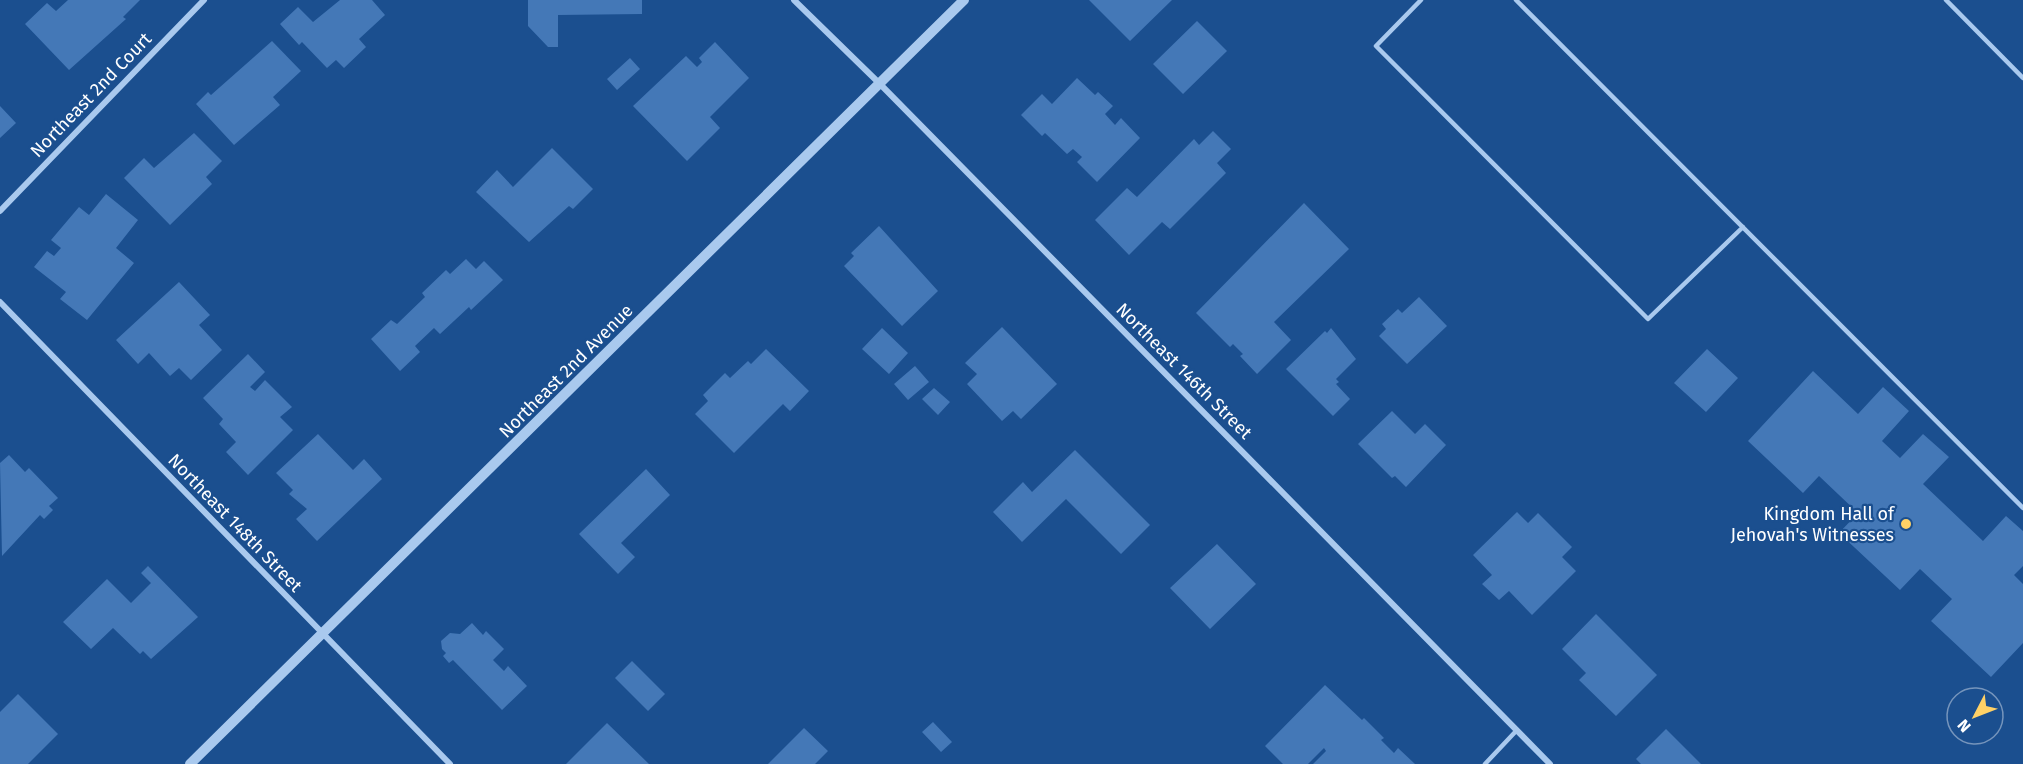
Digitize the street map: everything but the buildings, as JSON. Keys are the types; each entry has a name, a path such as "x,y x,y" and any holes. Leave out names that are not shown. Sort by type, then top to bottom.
{"street":[{"name":"Northeast 2nd Court","path":"0,211 204,0"},
{"name":"Northeast 146th Street","path":"794,0 879,83 1550,764"},
{"name":"Northeast 2nd Avenue","path":"190,764 964,0"},
{"name":"Northeast 148th Street","path":"0,302 450,764"}],"lane":[{"path":"1421,0 1376,46 1648,319 1743,227"},
{"path":"1516,0 2023,508"},
{"path":"1946,0 2023,78"},
{"path":"1485,764 1517,730"}],"place":[{"name":"Kingdom Hall of Jehovah's Witnesses","path":"1906,524"}]}
